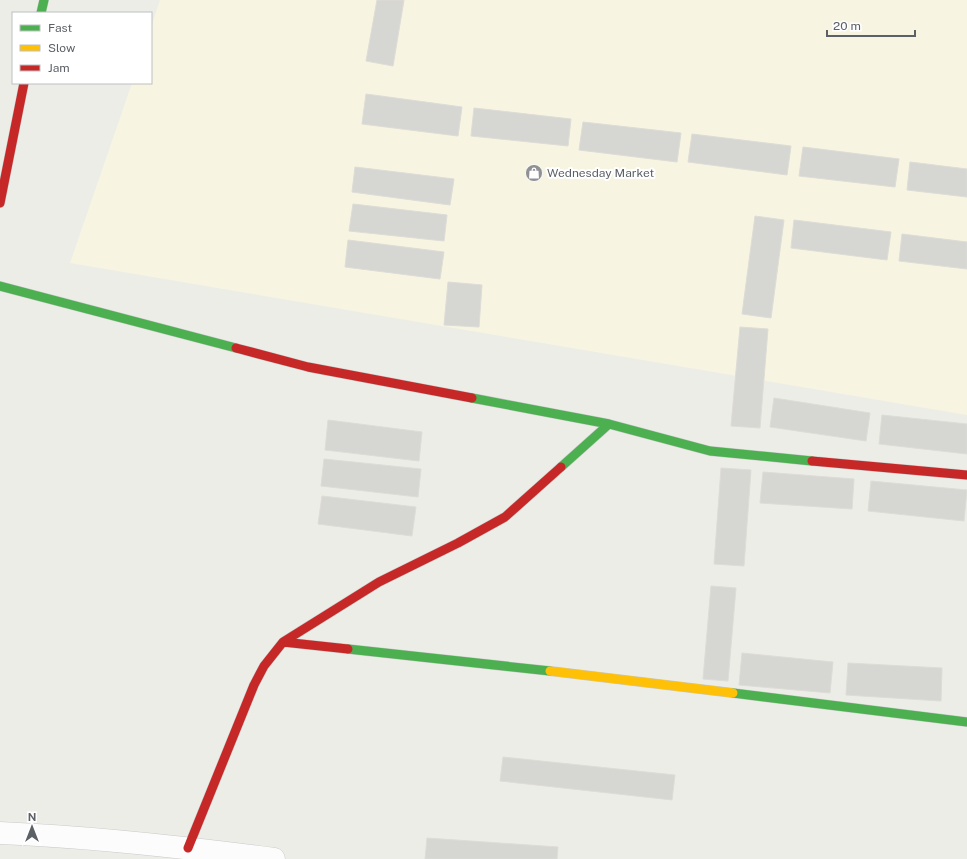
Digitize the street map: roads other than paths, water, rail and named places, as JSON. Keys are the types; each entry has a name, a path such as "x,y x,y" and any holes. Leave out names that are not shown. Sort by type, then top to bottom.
{"main road":[{"path":"41,12 44,0"},
{"path":"0,204 24,84"},
{"path":"0,286 308,367 609,424 710,452 967,475"},
{"path":"188,848 254,686 264,666 284,642 380,582 458,543 505,517 609,424"},
{"path":"284,642 549,671 967,722"}],"street":[{"path":"0,833 55,835 188,848 274,859"}],"place":[{"name":"Wednesday Market","path":"534,173"}]}
